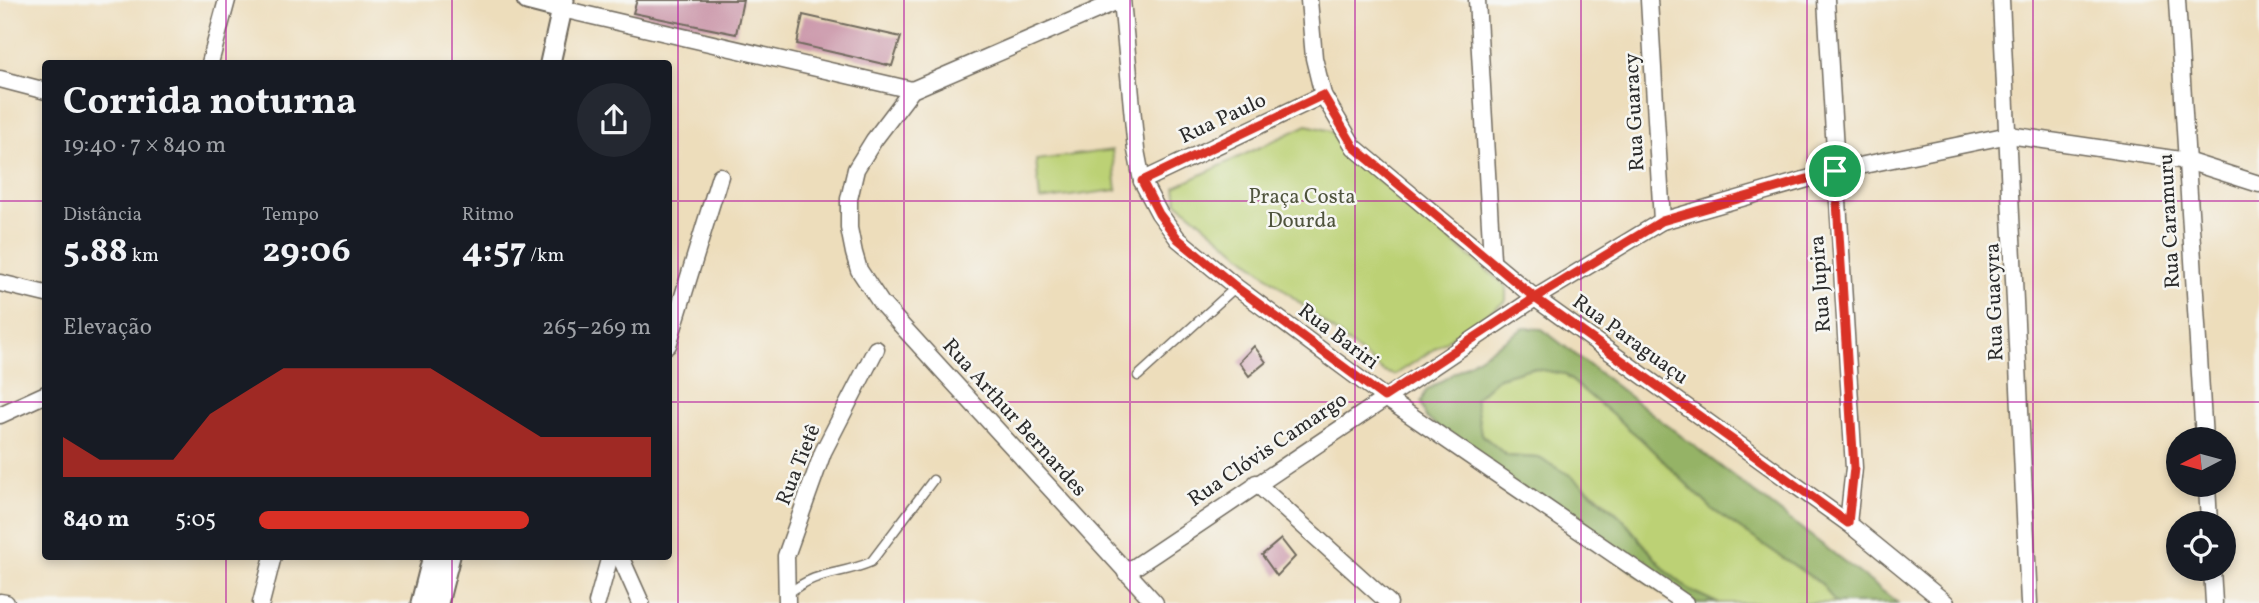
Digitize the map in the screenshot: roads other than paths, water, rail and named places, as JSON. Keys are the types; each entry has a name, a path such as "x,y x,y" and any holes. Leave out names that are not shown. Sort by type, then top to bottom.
{"street":[{"path":"211,60 227,0"},
{"path":"527,0 563,4 912,90 1121,0"},
{"name":"Rua Bariri","path":"1121,0 1136,150 1142,181 1159,214 1178,239 1236,287 1384,397 1685,603"},
{"name":"Rua Paraguaçu","path":"1309,0 1314,58 1323,95 1354,147 1492,259 1535,298 1848,523 1946,603"},
{"path":"1477,0 1492,259"},
{"name":"Rua Guaracy","path":"1650,0 1662,221"},
{"name":"Rua Jupira","path":"1826,0 1854,468 1848,523"},
{"name":"Rua Guacyra","path":"2001,0 2029,603"},
{"name":"Rua Caramuru","path":"2177,0 2203,427"},
{"path":"551,60 563,4"},
{"path":"0,79 42,89"},
{"name":"Rua Arthur Bernardes","path":"912,90 856,169 849,199 849,228 859,270 881,303 1155,603"},
{"name":"Rua Paulo","path":"1142,181 1323,95"},
{"name":"Rua Clóvis Camargo","path":"1126,573 1384,397 1535,298 1662,221 1835,171 2009,135 2187,161 2259,184"},
{"path":"672,329 720,176"},
{"path":"0,283 42,293"},
{"name":"Rua Tietê","path":"787,598 786,556 823,452 876,349"},
{"path":"0,415 42,396"},
{"path":"1256,483 1389,603"},
{"path":"261,603 273,560"},
{"path":"421,603 432,560"},
{"path":"438,603 449,560"},
{"path":"597,603 609,560"},
{"path":"622,560 641,603"},
{"path":"2213,581 2214,603"},
{"path":"0,602 6,603"}],"lane":[{"path":"1138,376 1236,287"},
{"path":"787,598 803,582 834,570 855,569 871,562 933,480"}],"park label":[{"name":"Praça Costa Dourda","path":"1302,209"}]}
